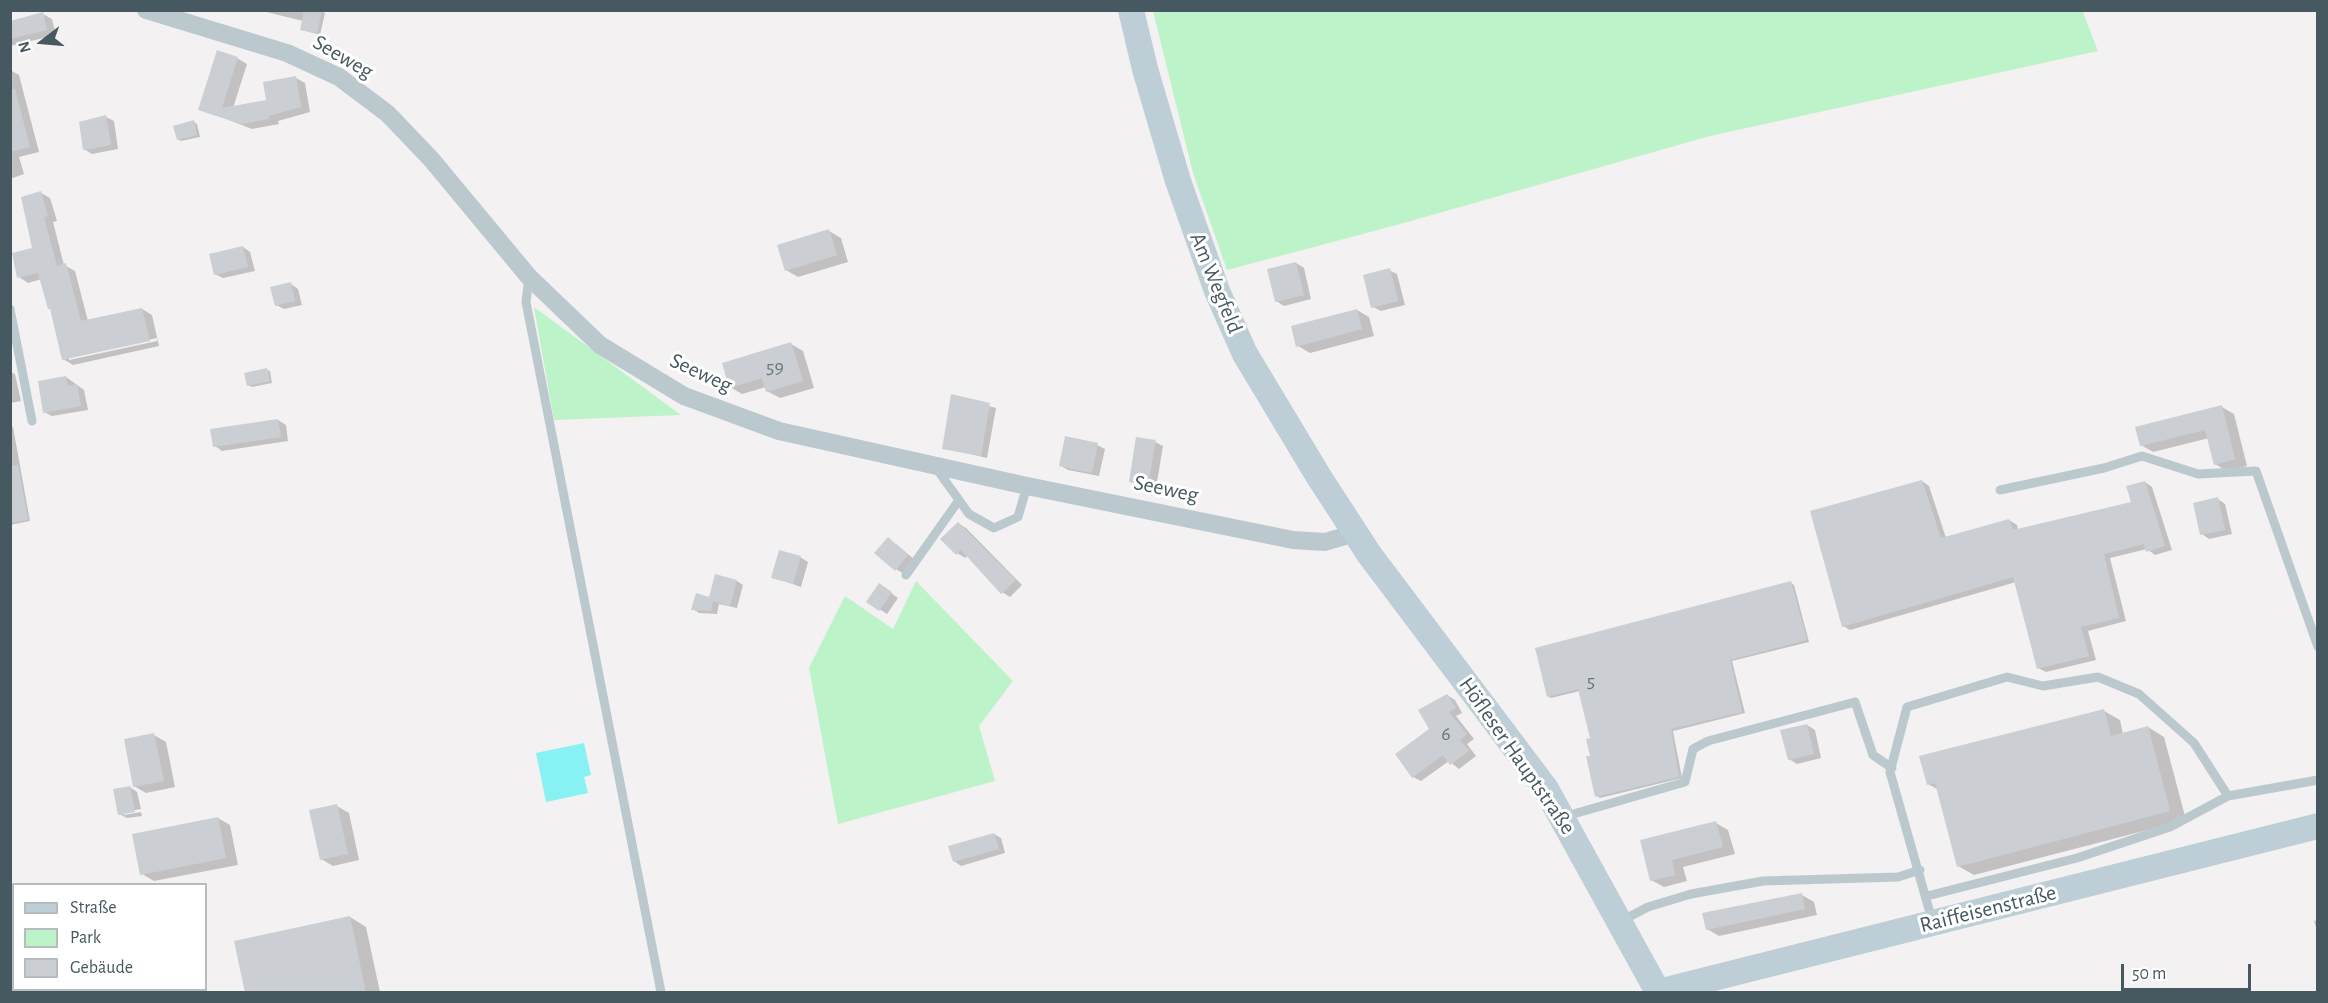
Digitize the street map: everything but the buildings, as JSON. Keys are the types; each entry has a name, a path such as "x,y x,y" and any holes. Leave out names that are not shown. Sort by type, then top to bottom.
{"street":[{"name":"Seeweg","path":"146,10 287,53 339,77 388,114 431,159 529,277 600,345 684,396 779,431 1027,486 1293,540 1325,542 1355,533"},
{"name":"Am Wegfeld","path":"1131,10 1174,170 1221,301 1245,354 1273,403 1355,533"},
{"name":"Höfleser Hauptstraße","path":"1355,533 1514,745 1563,818 1658,992"},
{"name":"Raiffeisenstraße","path":"1658,992 2318,826"}],"lane":[{"path":"529,277 526,302 661,993"},
{"path":"10,309 32,421"},
{"path":"2001,490 2104,468 2142,456 2156,458 2198,474 2256,471 2318,647"},
{"path":"934,466 969,514 994,528 1018,517 1027,486"},
{"path":"906,574 959,500"},
{"path":"1933,922 1920,870 1890,772 1907,707 2007,677 2043,686 2098,677 2139,694 2194,743 2228,796"},
{"path":"1563,818 1685,782 1693,749 1707,741 1856,702 1873,755 1892,768"},
{"path":"1927,896 2088,854 2170,827 2228,796 2318,780"},
{"path":"1621,921 1648,908 1691,894 1763,881 1898,878 1920,870"}],"green space":[{"path":"2082,10 2098,51 1710,136 1393,226 1227,270 1193,173 1153,11"},
{"path":"534,307 681,415 554,420"},
{"path":"916,581 1013,681 979,726 995,781 838,824 809,668 845,596 893,629"}],"water":[{"path":"584,743 591,775 584,777 588,793 546,802 536,753"}]}
